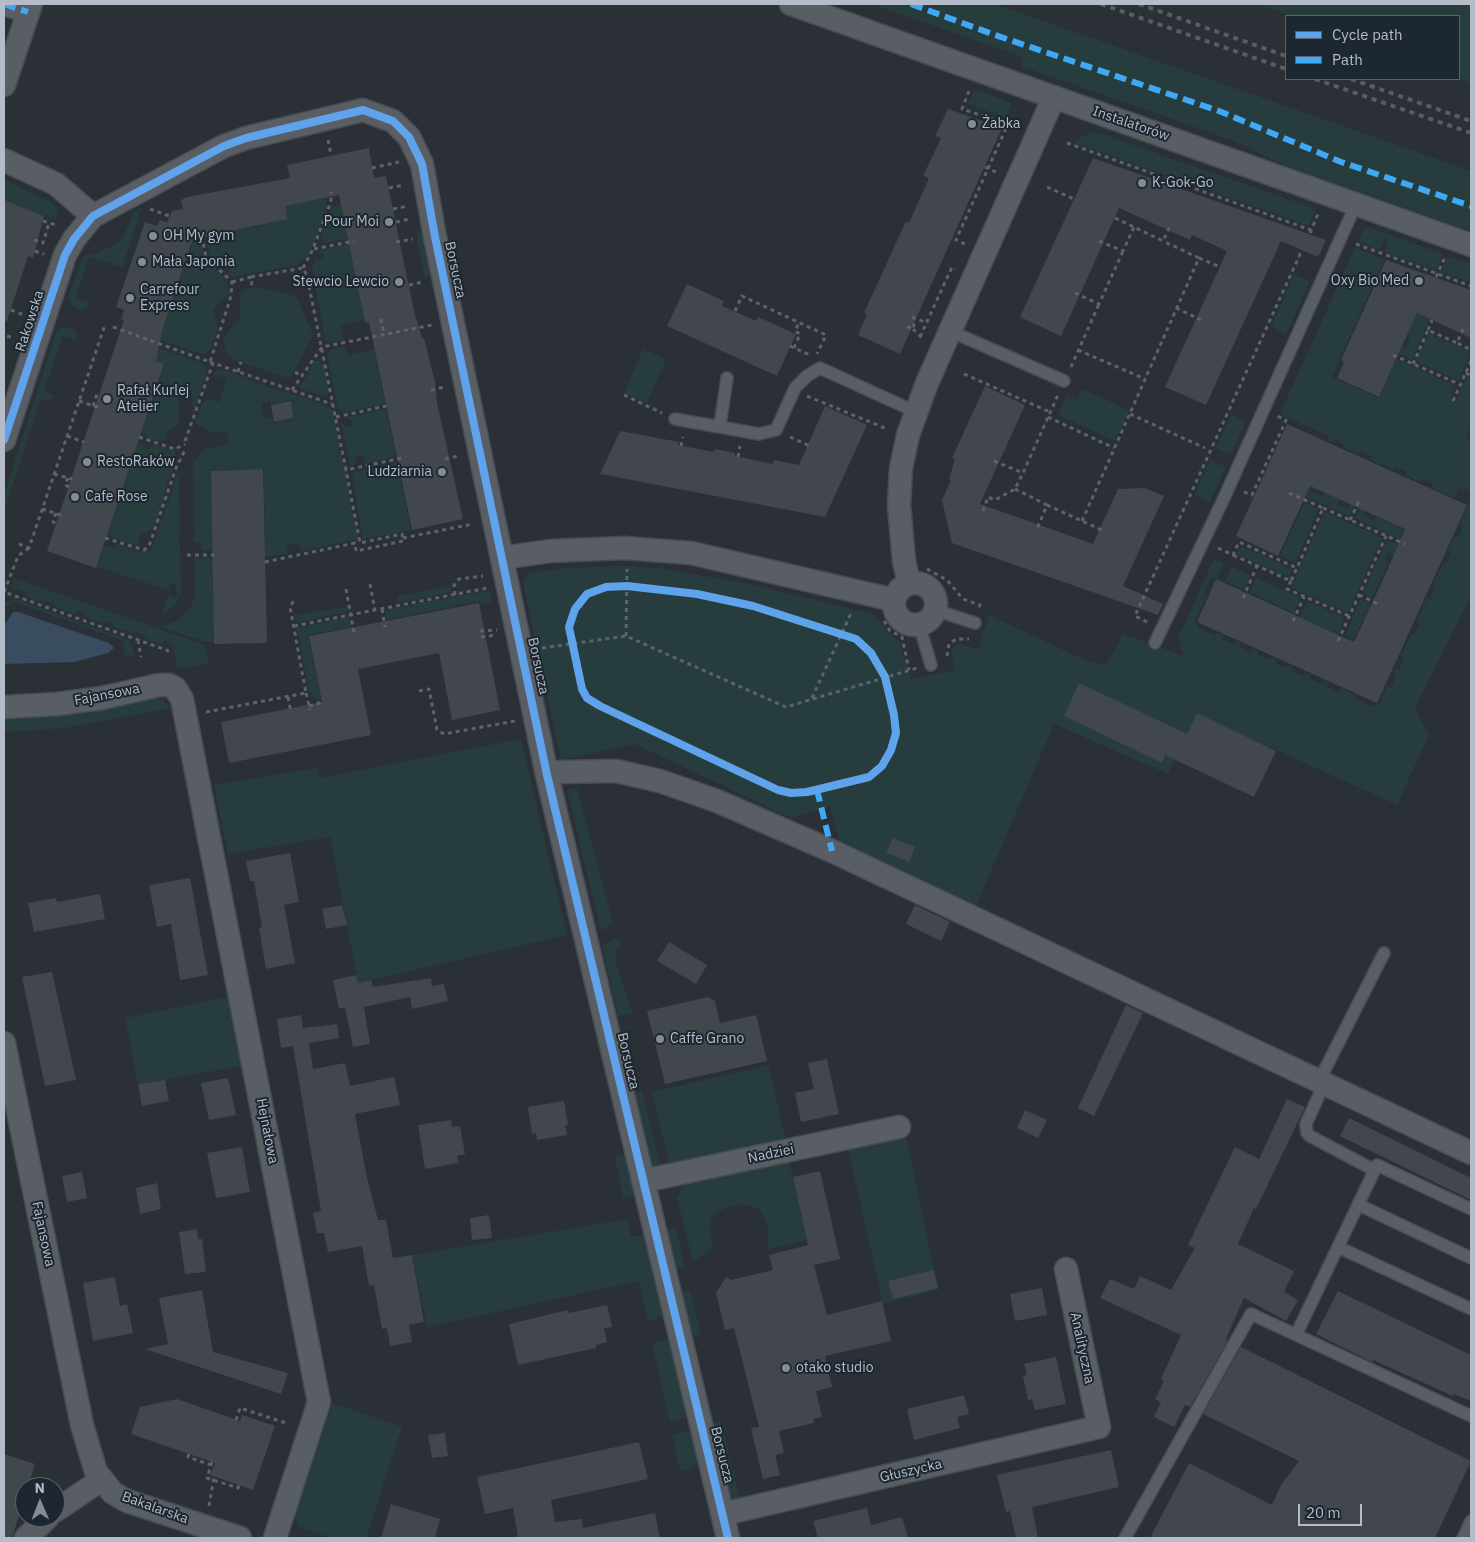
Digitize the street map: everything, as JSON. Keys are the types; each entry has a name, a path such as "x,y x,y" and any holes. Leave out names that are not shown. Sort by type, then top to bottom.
{"street":[{"path":"4,4 30,8 4,85"},
{"name":"Instalatorów","path":"791,4 1471,245"},
{"path":"909,583 903,553 899,486 903,452 916,412 950,331 1054,97"},
{"name":"Borsucza","path":"93,216 224,146 363,110 393,121 410,138 422,164 496,566 728,1538"},
{"path":"4,160 56,184 93,216"},
{"name":"Rakowska","path":"4,440 65,255 74,239 93,216"},
{"path":"496,566 550,551 624,548 691,553 895,610 900,619 909,624 927,617 936,604 932,591 922,584 909,583 899,590 888,608"},
{"name":"Fajansowa","path":"4,707 56,704 170,684 175,688 194,716"},
{"name":"Hejnałowa","path":"194,716 319,1402 274,1538"},
{"path":"547,775 560,772 616,771 660,781 717,802 824,847 1471,1153"},
{"name":"Fajansowa","path":"4,1043 82,1426"},
{"name":"Nadziei","path":"643,1181 899,1127"},
{"name":"Analityczna","path":"1066,1269 1099,1427"},
{"name":"Bakalarska","path":"82,1426 87,1447 101,1480 113,1493 127,1502 240,1538"},
{"name":"Głuszycka","path":"723,1514 1099,1427"},
{"path":"65,1505 101,1480"},
{"path":"26,1538 38,1527"},
{"path":"264,1538 274,1538"}],"lane":[{"path":"1155,643 1224,498 1356,204"},
{"path":"950,331 1064,381"},
{"path":"675,418 760,434 776,430 795,388 806,376 820,368 916,412"},
{"path":"720,425 727,378"},
{"path":"931,665 927,617 975,623"},
{"path":"1384,953 1322,1082 1306,1124 1307,1133 1376,1167 1471,1209"},
{"path":"1296,1335 1376,1167"},
{"path":"1358,1205 1471,1258"},
{"path":"1338,1247 1471,1309"},
{"path":"1125,1538 1251,1314 1471,1416"},
{"path":"1463,1538 1471,1521"}],"path":[{"path":"973,83 962,108 1008,124 1026,121"},
{"path":"956,240 986,167 1008,124"},
{"path":"320,140 337,136"},
{"path":"328,138 331,154"},
{"path":"1066,144 1221,198 1311,232 1321,206"},
{"path":"396,156 400,162 401,170"},
{"path":"372,168 400,162"},
{"path":"986,167 998,172"},
{"path":"403,178 406,192"},
{"path":"389,188 404,185"},
{"path":"1047,187 1074,199"},
{"path":"303,268 313,250 331,201 331,192"},
{"path":"1219,203 1221,198"},
{"path":"407,199 413,227"},
{"path":"393,209 408,206"},
{"path":"145,207 169,216"},
{"path":"396,222 411,218"},
{"path":"1115,218 1220,266"},
{"path":"43,221 60,226"},
{"path":"34,240 43,244 49,223"},
{"path":"1163,241 1170,226"},
{"path":"983,511 988,497 996,500 1015,489 1134,227"},
{"path":"201,232 206,257 232,282"},
{"path":"396,242 415,238"},
{"path":"313,250 354,241"},
{"path":"1099,241 1123,251"},
{"path":"1353,243 1436,275 1471,286"},
{"path":"1162,629 1135,616 1302,250"},
{"path":"1436,275 1448,250"},
{"path":"1082,521 1199,258"},
{"path":"232,282 303,268"},
{"path":"303,268 311,285 332,404 360,543 402,534 403,538"},
{"path":"251,277 252,287"},
{"path":"140,437 175,449 185,443 231,296 232,282"},
{"path":"409,285 424,282"},
{"path":"1075,293 1099,304"},
{"path":"1176,308 1201,320"},
{"path":"908,325 914,325 913,329 920,337 927,323 912,317"},
{"path":"381,319 384,335"},
{"path":"1413,364 1432,320"},
{"path":"799,323 795,331 800,334 792,347 815,357"},
{"path":"105,325 29,548 18,556 4,593 169,651"},
{"path":"292,390 322,347 432,325"},
{"path":"112,327 332,404"},
{"path":"1457,343 1463,329"},
{"path":"1428,330 1471,350"},
{"path":"7,336 13,338"},
{"path":"1078,350 1145,379"},
{"path":"1393,355 1461,385"},
{"path":"1453,401 1471,361"},
{"path":"238,372 241,362"},
{"path":"295,372 302,376"},
{"path":"1466,373 1471,376"},
{"path":"964,374 1050,412"},
{"path":"431,390 445,387"},
{"path":"93,406 97,394 100,395"},
{"path":"624,395 675,418"},
{"path":"79,402 100,408"},
{"path":"336,417 386,406"},
{"path":"1130,414 1205,448"},
{"path":"1241,490 1252,495 1286,420 1275,415"},
{"path":"1048,417 1114,448"},
{"path":"67,436 84,442"},
{"path":"788,436 812,447"},
{"path":"106,538 144,550 150,546 176,468 185,450"},
{"path":"445,459 458,456"},
{"path":"346,470 402,458"},
{"path":"994,461 1023,473"},
{"path":"54,474 72,479"},
{"path":"68,478 65,485 70,487"},
{"path":"1015,489 1104,531"},
{"path":"1289,493 1405,544"},
{"path":"1350,520 1358,500"},
{"path":"1037,529 1047,505"},
{"path":"42,508 64,516"},
{"path":"1323,508 1287,589 1349,616"},
{"path":"56,513 53,522 57,524"},
{"path":"265,562 355,543 356,551 403,541 403,538 478,523"},
{"path":"1338,641 1386,536"},
{"path":"1233,555 1239,542 1297,568"},
{"path":"19,544 29,548"},
{"path":"1216,547 1291,581"},
{"path":"186,555 214,555"},
{"path":"626,636 623,586 627,562"},
{"path":"455,594 454,585 459,579 496,566"},
{"path":"1243,598 1257,566"},
{"path":"534,650 572,638 626,636 786,707 909,670 947,661 946,653 949,644 956,639 969,639 980,605 963,599 947,580 926,568"},
{"path":"370,584 375,610"},
{"path":"623,586 636,587"},
{"path":"294,626 492,587"},
{"path":"346,589 354,633"},
{"path":"1359,595 1378,604"},
{"path":"1293,621 1304,596"},
{"path":"294,600 290,607 309,708 319,703 320,708"},
{"path":"812,699 846,635 855,606"},
{"path":"888,608 890,631 902,637 909,670"},
{"path":"382,609 385,627"},
{"path":"480,631 500,630"},
{"path":"833,630 846,635"},
{"path":"572,638 574,652"},
{"path":"138,639 141,657"},
{"path":"880,669 885,677 887,687"},
{"path":"419,691 428,689 437,730 444,734 515,721 520,717"},
{"path":"194,716 306,692"},
{"path":"288,696 291,713"},
{"path":"236,1420 240,1408 291,1424"},
{"path":"189,1454 188,1457 212,1463 208,1478 214,1478 238,1488 239,1485"},
{"path":"208,1511 214,1478"}],"green space":[{"path":"877,4 995,4 1471,171 1471,231 1284,165 1232,140 1021,66 1023,57 880,7"},
{"path":"1258,4 1471,4 1471,83 1460,79 1460,15 1288,15"},
{"path":"974,89 1012,103 1006,118 968,104"},
{"path":"1093,131 1316,209 1309,226 1072,142"},
{"path":"290,178 295,204 325,198 327,207 310,254 297,265 232,277 227,273 232,267 227,264 223,269 210,258 206,236 262,225 261,217"},
{"path":"4,180 50,201 57,209 57,220 4,201"},
{"path":"341,205 348,239 323,243 321,238 332,207"},
{"path":"142,207 122,267 89,257 76,298 90,303 85,310 76,309 67,299 84,256 99,252 118,243 123,237 133,213"},
{"path":"1365,226 1443,254 1436,270 1384,252 1389,238 1385,237 1380,250 1358,242"},
{"path":"424,231 432,270 425,279 416,233"},
{"path":"200,237 204,256 226,280 229,290 228,296 220,300 221,302 213,310 217,317 214,320 218,328 210,350 202,354 155,338 162,332 194,238"},
{"path":"349,244 364,320 341,325 344,340 329,343 325,340 312,267 315,258 320,260 324,255 318,252 321,250"},
{"path":"1355,247 1384,260 1332,377 1379,398 1397,359 1456,386 1450,399 1455,402 1467,376 1471,378 1471,426 1466,437 1471,440 1471,493 1459,488 1454,498 1432,488 1433,484 1422,479 1420,482 1406,476 1407,472 1395,467 1394,470 1371,460 1372,457 1360,451 1359,454 1344,448 1345,445 1334,439 1332,442 1327,440 1329,436 1280,414"},
{"path":"1448,256 1471,264 1471,283 1441,272"},
{"path":"1294,275 1310,281 1286,334 1271,327"},
{"path":"256,287 296,296 313,335 291,377 287,378 235,360 225,351 224,339 226,334 240,319 240,293 243,290"},
{"path":"1417,313 1430,319 1412,360 1399,354 1402,347 1405,348 1410,337 1407,336"},
{"path":"66,327 75,329 78,340 63,336 44,391 54,395 51,402 41,399 4,510 4,495 57,330"},
{"path":"1429,333 1471,352 1459,381 1416,361"},
{"path":"153,346 203,363 207,370 193,416 192,390 178,391 178,425 166,433 168,438 161,441 145,437 146,434 142,432 165,364 147,358"},
{"path":"345,346 347,355 374,349 385,404 343,413 338,409 327,355 331,349"},
{"path":"643,349 666,359 647,403 624,393"},
{"path":"318,360 324,364 329,393 325,397 301,389 299,386 309,373 314,362"},
{"path":"223,369 273,389 310,399 333,410 340,448 338,449 342,457 358,539 301,551 299,543 286,546 287,554 262,557 262,539 265,539 264,469 211,470 213,550 201,550 201,543 194,542 193,462 206,448 228,445 228,433 211,432 195,423 201,405 209,399 219,402 227,379 217,376 215,381 214,372","holes":["291,400 295,419 274,423 272,417 264,419 261,403 270,401 271,404"]},
{"path":"1082,389 1129,410 1115,441 1058,415 1067,395 1077,400"},
{"path":"386,409 396,457 363,464 364,457 358,454 353,466 350,465 341,423 350,428 353,423 347,417"},
{"path":"1231,415 1245,421 1231,455 1216,448"},
{"path":"138,443 149,450 151,444 175,451 177,459 163,496 165,497 155,527 139,536 139,544 136,545 107,536"},
{"path":"1210,460 1226,467 1210,502 1194,495"},
{"path":"397,462 411,530 363,539 352,473"},
{"path":"179,470 180,534 178,534 178,540 180,540 181,594 174,607 162,613 168,595 170,593 170,597 177,597 176,584 170,584 169,590 97,567 104,545 115,549 117,544 141,553 152,548"},
{"path":"1310,486 1310,491 1323,497 1326,493 1339,498 1337,504 1348,509 1350,504 1354,506 1349,516 1305,496"},
{"path":"1471,496 1471,596 1418,702 1416,711 1429,735 1397,805 1197,714 1168,774 1054,724 976,906 839,841 830,807 791,818 635,744 561,760 523,582 530,573 565,568 619,566 658,568 744,583 874,614 887,632 899,641 911,679 955,670 951,651 958,643 978,650 989,615 1085,660 1106,665 1123,634 1184,656 1178,638 1214,559 1224,563 1217,579 1211,577 1204,593 1207,594 1195,622 1198,624 1197,627 1216,636 1218,633 1223,635 1222,639 1234,644 1235,641 1241,643 1240,647 1251,652 1253,649 1258,651 1257,655 1269,660 1271,657 1276,659 1275,663 1286,668 1288,665 1293,667 1292,671 1304,676 1306,673 1311,675 1310,679 1321,684 1323,680 1329,683 1327,687 1339,692 1341,688 1355,695 1354,699 1373,707 1375,704 1379,705 1387,686 1391,687 1396,676 1393,674 1395,668 1399,670 1404,658 1401,656 1411,634 1414,635 1420,623 1416,621 1427,598 1430,599 1436,588 1432,586 1443,563 1446,564 1451,553 1448,551 1454,537 1458,538 1463,526 1460,525"},
{"path":"1304,503 1319,509 1295,563 1280,556"},
{"path":"1360,508 1365,510 1363,515 1374,521 1376,517 1403,529 1401,540 1355,518"},
{"path":"1325,512 1382,538 1348,613 1291,587"},
{"path":"1387,540 1398,545 1393,555 1388,553 1385,561 1388,563 1372,598 1363,594"},
{"path":"1241,546 1292,569 1289,578 1237,554"},
{"path":"194,558 211,558 213,561 214,642 206,642 160,627 179,620 191,607 195,595"},
{"path":"1232,567 1250,575 1244,590 1225,581"},
{"path":"14,578 205,645 209,662 184,669 176,666 174,645 164,641 163,645 144,638 145,635 136,632 134,634 114,627 114,624 105,621 104,624 85,617 86,614 77,611 75,614 54,607 55,604 46,601 45,603 26,596 27,593 11,587"},
{"path":"1256,578 1301,598 1294,613 1250,592"},
{"path":"451,586 452,592 398,603 397,596"},
{"path":"490,590 492,602 490,603 481,605 480,601 387,620 385,610"},
{"path":"15,599 129,640 135,656 124,655 124,641 15,602 4,607 4,603"},
{"path":"1360,599 1371,604 1353,639 1346,636 1345,638"},
{"path":"1307,601 1345,618 1338,634 1300,617"},
{"path":"347,606 348,612 296,623 294,613 298,615"},
{"path":"349,617 350,627 308,635 321,700 318,700 309,692 297,628"},
{"path":"153,698 162,700 172,708 64,728 4,732 4,717"},
{"path":"521,739 567,935 358,983 330,837 228,854 214,785 317,768 319,778"},
{"path":"577,788 613,923 601,931 567,790"},
{"path":"618,937 622,944 617,949 615,960 633,1013 618,1016 602,946"},
{"path":"229,997 242,1066 138,1084 125,1018"},
{"path":"769,1065 786,1143 670,1167 652,1092"},
{"path":"642,1090 662,1173 651,1173 633,1095"},
{"path":"906,1135 938,1290 883,1304 848,1148"},
{"path":"627,1155 636,1193 635,1195 623,1198 615,1157"},
{"path":"789,1161 807,1240 768,1249 768,1227 760,1210 744,1204 734,1205 712,1216 710,1226 712,1244 710,1251 693,1262 677,1198 685,1183"},
{"path":"628,1219 631,1236 647,1236 665,1313 663,1316 648,1322 639,1281 427,1327 412,1255"},
{"path":"676,1228 685,1268 677,1269 674,1267 666,1234 668,1230"},
{"path":"690,1290 701,1334 693,1336 690,1334 680,1293"},
{"path":"669,1339 672,1343 689,1417 670,1422 652,1343"},
{"path":"333,1403 402,1427 366,1538 332,1538 299,1527 294,1515"},
{"path":"721,1421 741,1504 732,1503 726,1486 712,1424"},
{"path":"686,1431 693,1433 700,1461 690,1469 680,1471 672,1435"}],"water":[{"path":"13,612 18,612 109,643 114,648 108,653 75,662 4,664 4,626"}],"building":[{"path":"948,109 1002,128 900,354 858,335 867,314 864,313 906,221 909,223 929,178 923,176 941,138 935,136"},
{"path":"369,148 374,178 386,176 414,311 422,338 424,338 435,382 437,403 463,519 412,530 369,322 365,323 339,195 285,206 287,219 193,239 162,331 156,361 164,364 96,568 47,551 124,320 121,319 124,310 116,307 145,222 157,226 160,220 167,222 172,211 183,209 181,200 187,197 290,178 287,165"},
{"path":"1093,158 1326,240 1318,257 1281,241 1206,405 1165,387 1227,251 1192,235 1190,240 1119,208 1061,336 1020,317"},
{"path":"4,200 44,216 33,258 28,256 7,321 4,321"},
{"path":"1386,260 1471,290 1471,338 1417,313 1379,397 1337,378 1344,362 1341,360"},
{"path":"687,284 724,301 722,306 756,321 758,317 796,334 777,376 667,326"},
{"path":"985,386 1025,405 980,504 1093,544 1118,489 1145,488 1164,496 1123,586 1163,604 1158,615 952,543 942,500 951,480 949,479 955,459 952,458"},
{"path":"291,401 294,418 274,422 271,405"},
{"path":"825,406 867,425 825,517 600,474 620,431 679,442 678,445 714,452 715,449 735,453 735,456 773,464 774,460 799,465"},
{"path":"1287,424 1467,505 1377,703 1197,622 1216,579 1354,642 1386,573 1405,529 1310,486 1278,556 1236,536"},
{"path":"263,469 267,643 214,644 211,471"},
{"path":"479,603 500,710 452,720 439,653 358,669 371,735 229,763 221,722 322,702 309,636"},
{"path":"1079,683 1187,734 1197,713 1276,751 1254,797 1165,755 1162,763 1064,716"},
{"path":"893,838 915,847 909,862 886,852"},
{"path":"290,853 299,902 284,905 295,963 266,969 259,928 262,927 254,881 250,881 246,861"},
{"path":"190,878 208,975 180,980 171,924 157,927 149,885"},
{"path":"100,894 105,919 34,932 28,903 56,898 57,902"},
{"path":"342,905 347,925 326,929 322,909"},
{"path":"915,905 950,922 941,941 906,924"},
{"path":"669,942 707,965 696,984 657,961"},
{"path":"52,972 76,1080 45,1086 22,977"},
{"path":"356,975 358,983 371,980 373,987 431,978 432,986 444,984 448,1001 412,1009 410,997 364,1007 370,1044 353,1047 345,1007 339,1009 333,980"},
{"path":"708,997 715,1001 720,1023 756,1015 767,1061 665,1084 647,1011"},
{"path":"1126,1005 1143,1013 1094,1116 1078,1108"},
{"path":"301,1015 303,1028 337,1024 339,1038 309,1043 313,1069 345,1063 350,1086 394,1077 400,1105 355,1114 367,1178 378,1220 386,1220 393,1258 412,1255 424,1322 409,1325 412,1342 390,1346 387,1328 382,1329 374,1285 369,1286 362,1246 328,1252 324,1233 317,1233 313,1213 321,1211 293,1046 281,1048 277,1019"},
{"path":"827,1059 839,1114 801,1122 795,1093 814,1089 808,1063"},
{"path":"228,1078 236,1115 209,1120 201,1083"},
{"path":"165,1080 169,1101 142,1106 138,1084"},
{"path":"1287,1099 1305,1107 1238,1244 1294,1271 1284,1292 1298,1300 1286,1321 1244,1298 1226,1339 1228,1340 1190,1407 1185,1405 1174,1427 1154,1417 1161,1402 1155,1399 1164,1381 1161,1379 1181,1335 1100,1298 1110,1279 1134,1289 1140,1276 1171,1290 1195,1248 1188,1245 1235,1147 1259,1159"},
{"path":"564,1101 568,1125 565,1125 567,1135 537,1140 536,1133 532,1134 528,1107"},
{"path":"1025,1110 1047,1120 1038,1138 1017,1128"},
{"path":"1349,1118 1471,1178 1471,1200 1340,1136"},
{"path":"451,1120 452,1127 460,1126 465,1154 457,1156 459,1163 425,1169 418,1125"},
{"path":"242,1147 250,1192 216,1198 207,1153"},
{"path":"820,1171 840,1259 814,1265 827,1315 882,1301 891,1341 825,1356 832,1387 816,1391 822,1417 813,1419 814,1423 779,1431 784,1453 775,1455 780,1475 763,1479 751,1428 759,1427 734,1328 725,1330 716,1293 726,1277 731,1280 773,1270 769,1255 808,1245 793,1177"},
{"path":"82,1172 87,1198 67,1202 62,1176"},
{"path":"157,1183 161,1209 140,1214 136,1188"},
{"path":"489,1215 492,1238 472,1240 470,1218"},
{"path":"197,1229 198,1239 202,1239 206,1272 185,1274 179,1232"},
{"path":"934,1270 938,1288 893,1299 888,1281"},
{"path":"115,1277 120,1306 127,1304 133,1333 93,1341 83,1283"},
{"path":"1042,1288 1047,1315 1015,1321 1010,1294"},
{"path":"202,1290 213,1352 288,1373 281,1394 145,1349 168,1344 159,1298"},
{"path":"1338,1291 1471,1355 1471,1401 1454,1394 1453,1396 1373,1360 1372,1362 1316,1334"},
{"path":"607,1305 612,1327 604,1328 607,1342 596,1345 596,1348 518,1365 509,1324 568,1310 569,1313"},
{"path":"1241,1347 1471,1461 1435,1538 1150,1538 1189,1463 1272,1505 1281,1485 1299,1461 1203,1414"},
{"path":"1056,1357 1066,1404 1035,1410 1032,1399 1028,1400 1023,1376 1027,1375 1024,1364"},
{"path":"964,1395 969,1414 957,1417 960,1428 914,1440 907,1409"},
{"path":"177,1399 240,1421 242,1415 275,1426 253,1490 210,1475 215,1463 131,1434 140,1407"},
{"path":"445,1433 448,1456 432,1458 428,1435"},
{"path":"639,1442 648,1479 551,1500 555,1522 582,1519 583,1528 655,1513 660,1538 518,1538 513,1508 485,1514 477,1477"},
{"path":"1111,1450 1119,1487 1032,1507 1038,1538 1016,1538 1010,1511 1006,1512 997,1475"},
{"path":"4,1454 35,1464 31,1477 15,1477 15,1527 12,1538 4,1538"},
{"path":"391,1504 440,1519 435,1538 381,1538"},
{"path":"867,1508 871,1525 902,1517 908,1538 818,1538 813,1521"}],"railway":[{"path":"1101,4 1285,69"},
{"path":"1139,4 1285,56"},
{"path":"1318,80 1471,133"},
{"path":"1354,80 1471,121"}],"marked path":[{"path":"4,4 28,12"},
{"path":"911,4 995,35 1219,111 1341,162 1471,206"},
{"path":"817,790 832,851"}],"cycle path":[{"path":"4,440 65,255 74,239 93,216 224,146 246,138 363,110 393,121 409,137 422,164 435,237 547,775 728,1538"},
{"path":"627,586 697,594 753,606 856,639 871,653 885,677 894,715 896,733 891,750 882,766 869,777 807,792 791,793 778,790 600,706 587,698 582,689 569,627 575,609 587,594 606,587 627,586"}],"place":[{"name":"Żabka","path":"972,124"},
{"name":"K-Gok-Go","path":"1142,183"},
{"name":"Pour Moi","path":"389,222"},
{"name":"OH My gym","path":"153,236"},
{"name":"Mała Japonia","path":"142,262"},
{"name":"Oxy Bio Med","path":"1419,281"},
{"name":"Stewcio Lewcio","path":"399,282"},
{"name":"Carrefour Express","path":"130,298"},
{"name":"Rafał Kurlej Atelier","path":"107,399"},
{"name":"RestoRaków","path":"87,462"},
{"name":"Ludziarnia","path":"442,472"},
{"name":"Cafe Rose","path":"75,497"},
{"name":"Caffe Grano","path":"660,1039"},
{"name":"otako studio","path":"786,1368"}]}
